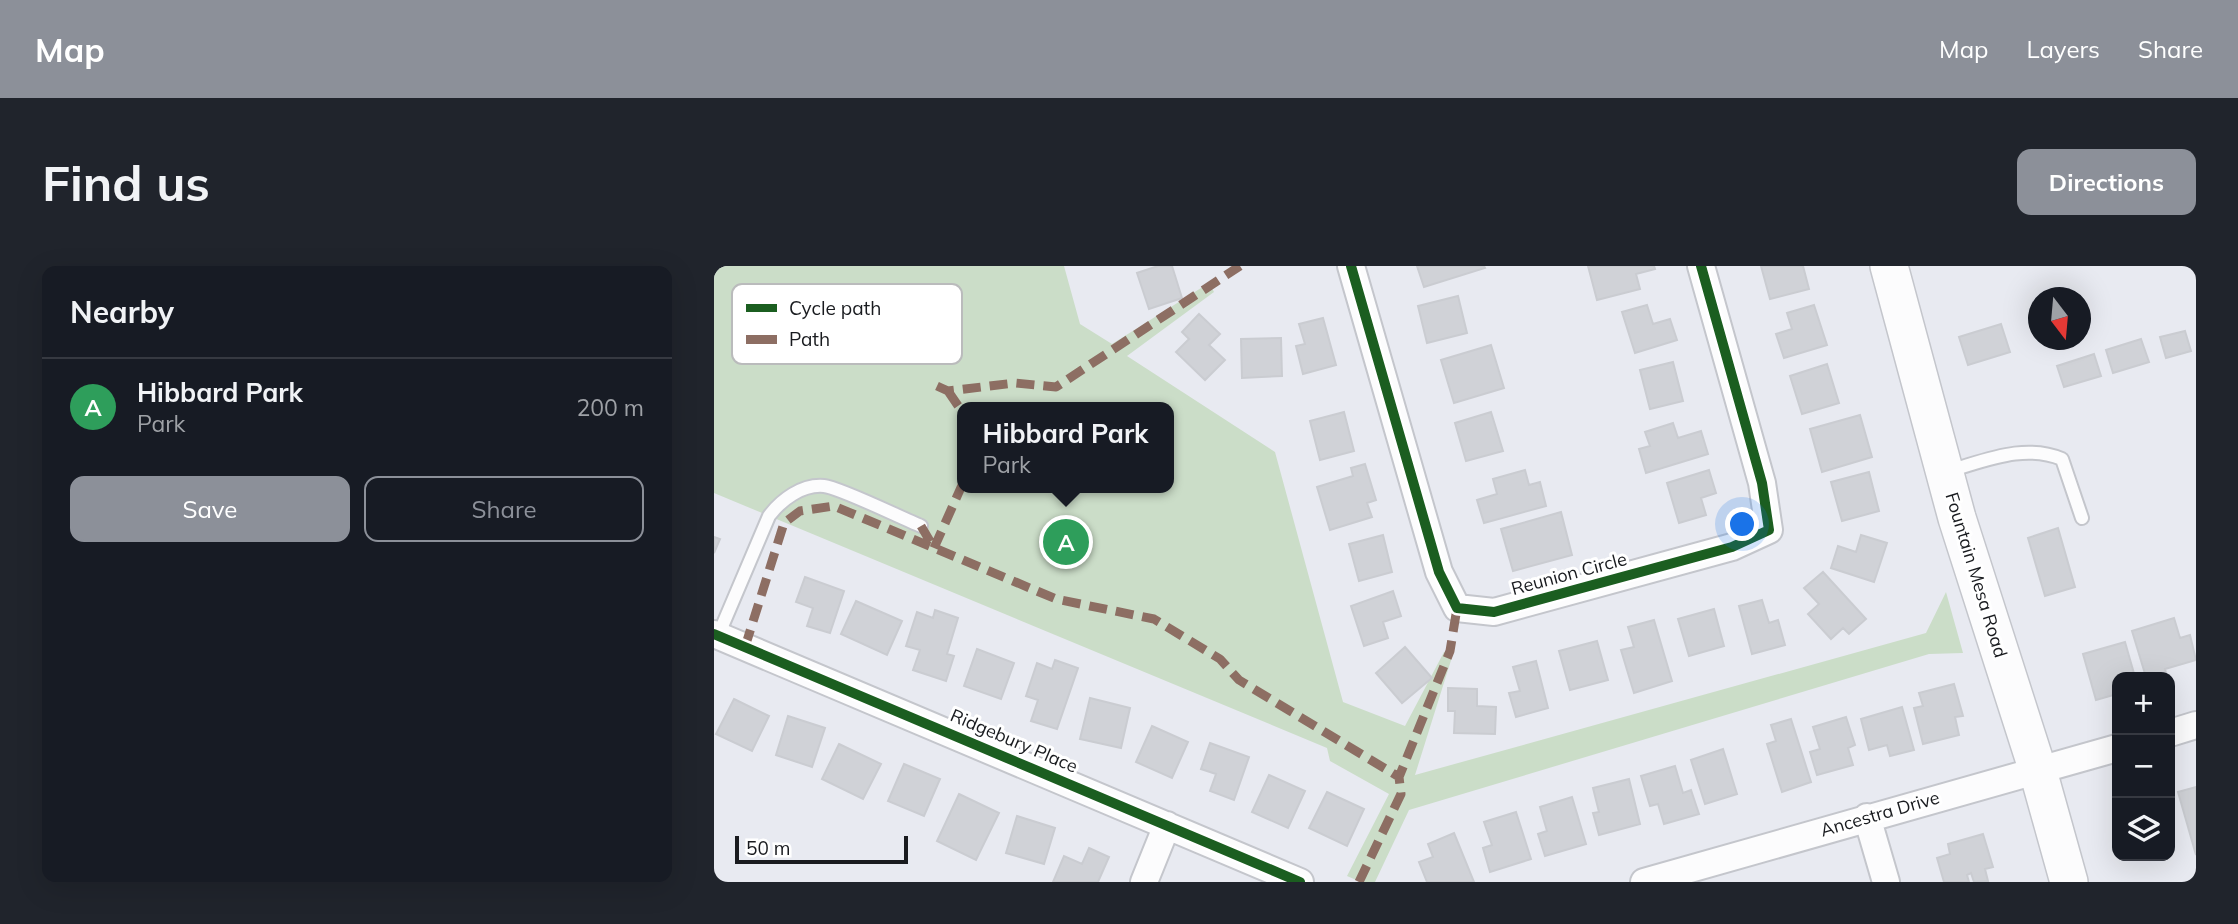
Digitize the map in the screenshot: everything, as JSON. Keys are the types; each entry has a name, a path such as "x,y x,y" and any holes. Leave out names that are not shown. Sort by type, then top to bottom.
{"main road":[{"name":"Fountain Mesa Road","path":"1889,266 1944,472 2038,771 2069,882"}],"street":[{"name":"Reunion Circle","path":"1352,266 1439,572 1457,608 1494,612 1732,547 1769,530 1762,483 1701,266"},
{"name":"Ridgebury Place","path":"716,635 1300,882"},
{"path":"2175,731 2196,725"},
{"name":"Ancestra Drive","path":"1644,882 2112,749"},
{"path":"1867,817 1886,882"},
{"path":"1144,882 1167,825"}],"lane":[{"path":"1944,472 2019,452 2047,453 2062,459 2082,518"},
{"path":"716,635 769,516 782,500 802,491 824,486 921,526"}],"green space":[{"path":"714,266 1064,266 1080,324 1112,344 1209,283 1214,292 1127,356 1275,452 1343,702 1405,726 1444,652 1453,654 1415,775 1926,633 1946,592 1963,653 1929,654 1409,810 1375,882 1361,882 1347,876 1389,794 1330,761 1327,748 714,493"}],"building":[{"path":"1158,266 1172,266 1182,298 1149,309 1137,273"},
{"path":"1417,266 1484,266 1485,268 1424,287"},
{"path":"1588,266 1654,266 1655,269 1636,274 1640,289 1597,300"},
{"path":"1761,266 1803,266 1809,289 1770,299"},
{"path":"1458,296 1467,333 1427,343 1418,306"},
{"path":"1647,305 1653,324 1670,319 1677,340 1635,353 1622,312"},
{"path":"1814,305 1827,345 1784,358 1776,334 1792,329 1787,313"},
{"path":"1199,314 1220,334 1209,345 1225,360 1205,380 1176,352 1189,339 1182,332"},
{"path":"1323,318 1336,365 1303,374 1296,346 1305,344 1299,324"},
{"path":"2001,324 2010,352 1968,365 1959,337"},
{"path":"2185,331 2191,351 2166,358 2160,337"},
{"path":"1281,338 1282,376 1242,378 1241,339"},
{"path":"2141,339 2149,362 2113,373 2106,350"},
{"path":"1491,345 1504,388 1454,403 1441,360"},
{"path":"2094,354 2101,376 2064,387 2057,366"},
{"path":"1673,362 1683,401 1650,409 1640,370"},
{"path":"1827,364 1839,403 1802,414 1790,376"},
{"path":"1344,412 1354,451 1320,460 1310,421"},
{"path":"1491,412 1503,451 1466,461 1455,423"},
{"path":"1860,415 1872,457 1822,472 1810,429"},
{"path":"1673,423 1678,438 1701,431 1708,454 1646,473 1639,449 1650,446 1645,432"},
{"path":"1365,464 1376,500 1367,503 1372,517 1330,530 1317,487 1353,476 1351,468"},
{"path":"1525,470 1529,485 1540,482 1546,506 1484,523 1477,500 1497,494 1493,479"},
{"path":"1709,470 1716,493 1701,498 1706,515 1679,523 1667,483"},
{"path":"1869,472 1879,511 1842,521 1831,482"},
{"path":"1561,512 1572,555 1513,571 1501,529"},
{"path":"2058,528 2075,587 2045,596 2028,538"},
{"path":"1383,535 1392,572 1359,581 1349,544"},
{"path":"1861,535 1887,543 1874,582 1831,568 1838,546 1856,552"},
{"path":"714,537 720,539 714,553"},
{"path":"1823,572 1866,619 1849,634 1843,628 1831,639 1808,614 1819,604 1804,588"},
{"path":"805,577 844,591 830,633 807,626 813,608 796,602"},
{"path":"1393,591 1401,616 1383,622 1388,638 1364,646 1351,606"},
{"path":"1762,600 1769,623 1778,620 1785,645 1752,654 1739,606"},
{"path":"856,601 902,621 887,655 841,634"},
{"path":"1714,609 1724,646 1689,656 1678,619"},
{"path":"935,610 958,618 947,654 954,656 946,681 913,670 920,650 906,646 917,612 933,618"},
{"path":"2174,618 2180,638 2190,635 2196,660 2165,669 2166,672 2144,672 2132,631"},
{"path":"1654,620 1672,681 1634,693 1621,650 1634,647 1628,627"},
{"path":"1597,641 1608,680 1570,690 1559,651"},
{"path":"2125,642 2134,672 2112,672 2112,695 2096,700 2083,654"},
{"path":"1405,647 1432,678 1402,703 1376,673"},
{"path":"977,649 1014,663 1001,699 964,686"},
{"path":"1055,660 1078,668 1057,729 1031,721 1038,700 1026,696 1037,663 1052,669"},
{"path":"1536,661 1548,708 1516,717 1509,693 1520,691 1513,667"},
{"path":"1954,684 1963,716 1955,717 1959,735 1923,744 1914,708 1923,706 1919,693"},
{"path":"1448,688 1477,689 1477,706 1496,707 1495,734 1454,733 1455,711 1448,711"},
{"path":"1090,698 1130,708 1121,748 1080,739"},
{"path":"734,699 769,716 752,751 716,734"},
{"path":"1902,707 1914,750 1890,756 1887,745 1869,750 1861,719"},
{"path":"788,716 825,728 812,767 776,755"},
{"path":"1846,717 1855,745 1848,748 1853,765 1817,775 1810,752 1820,749 1813,727"},
{"path":"1791,719 1811,782 1782,792 1767,744 1776,741 1771,725"},
{"path":"1152,726 1188,742 1172,778 1136,762"},
{"path":"1210,743 1249,757 1234,800 1210,791 1216,774 1201,769"},
{"path":"839,744 881,764 863,799 822,779"},
{"path":"1723,749 1737,794 1705,804 1691,760"},
{"path":"904,764 940,779 924,816 888,801"},
{"path":"1675,766 1683,793 1691,790 1699,814 1664,824 1658,804 1650,806 1641,776"},
{"path":"1269,775 1305,791 1288,828 1252,812"},
{"path":"1629,779 1640,824 1599,835 1593,813 1599,812 1593,788"},
{"path":"2196,787 2196,855 2178,792"},
{"path":"1327,792 1364,809 1347,846 1309,828"},
{"path":"959,794 999,813 976,860 937,841"},
{"path":"1572,797 1586,844 1545,856 1538,834 1547,831 1540,807"},
{"path":"1516,812 1531,859 1490,872 1483,848 1492,845 1484,822"},
{"path":"1017,816 1055,828 1044,864 1006,853"},
{"path":"1454,833 1474,882 1427,882 1419,862 1433,857 1428,844"},
{"path":"1983,834 1993,867 1985,869 1988,881 1974,882 1971,873 1967,875 1969,882 1944,882 1937,858 1950,854 1948,844"},
{"path":"1089,848 1109,857 1098,882 1053,882 1064,856 1082,864"}],"marked path":[{"path":"937,386 948,391 1015,383 1056,387 1240,266"},
{"path":"948,391 957,404"},
{"path":"934,548 959,493"},
{"path":"745,647 784,523 800,511 834,506 1056,599 1154,619 1220,659 1239,680 1399,777"},
{"path":"921,526 934,548"},
{"path":"1359,882 1401,794 1399,777 1450,651 1457,608"}],"cycle path":[{"path":"1351,266 1439,572 1457,608 1494,612 1732,547 1769,530 1762,483 1701,266"},
{"path":"714,634 1300,882"}],"place":[{"name":"Hibbard Park","path":"1066,542"}]}
